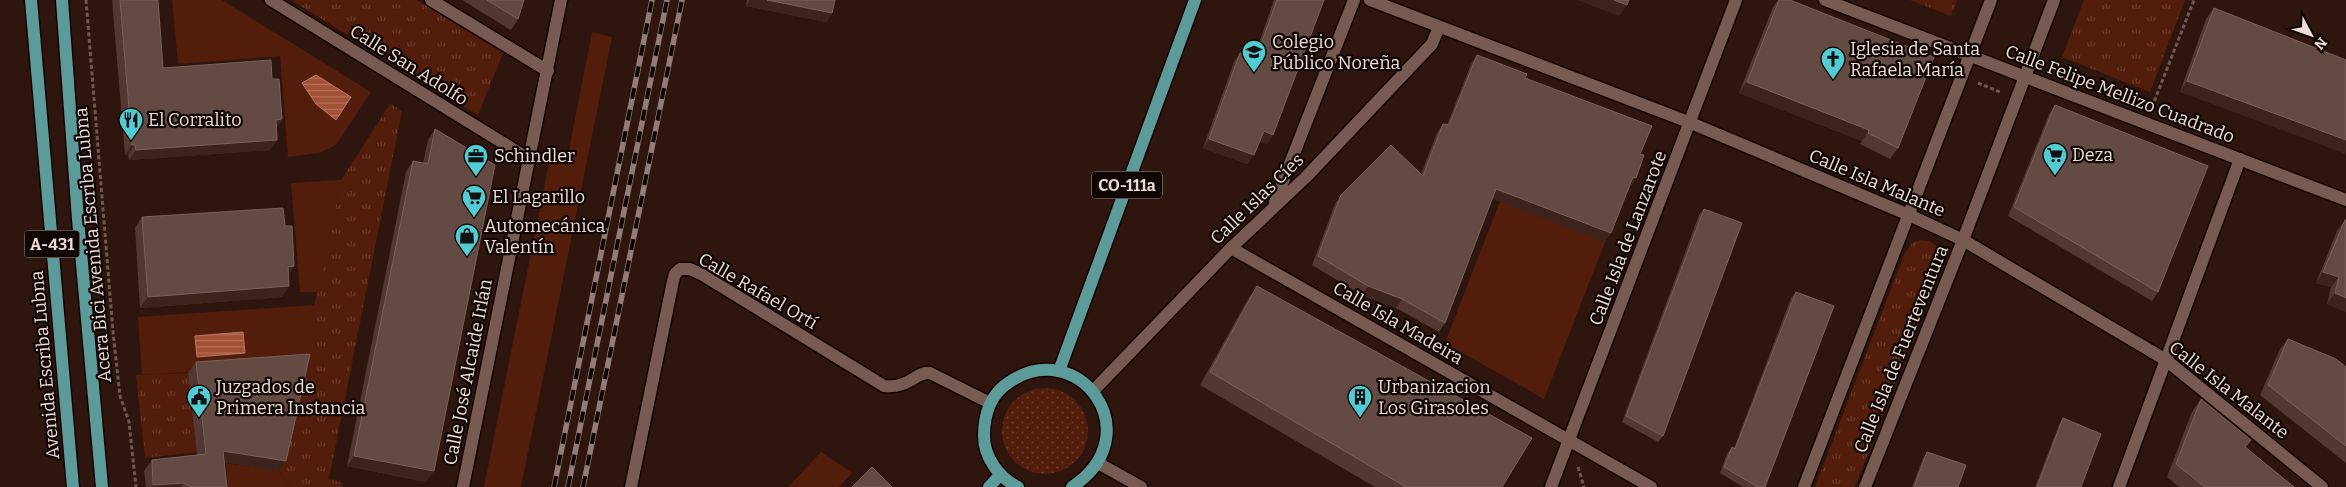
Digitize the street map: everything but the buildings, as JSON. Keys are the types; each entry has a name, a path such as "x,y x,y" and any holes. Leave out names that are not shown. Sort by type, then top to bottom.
{"main road":[{"name":"Avenida Escriba Lubna","path":"31,0 73,487"},
{"name":"A-431","path":"62,0 78,219 102,487"},
{"name":"CO-111a","path":"1059,371 1196,0"},
{"path":"1018,487 1000,475 989,459 984,441 984,422 990,403 1002,387 1019,375 1039,370 1059,371 1078,378 1093,391 1101,404 1106,418 1107,434 1105,449 1098,463 1086,478 1072,487"},
{"path":"989,487 1000,475"}],"street":[{"name":"Calle San Adolfo","path":"271,0 529,159"},
{"path":"431,0 548,71"},
{"name":"Calle José Alcaide Irlán","path":"463,487 561,0"},
{"path":"1273,206 1354,0"},
{"name":"Calle Isla Malante","path":"1370,0 1691,124 1909,215 1963,240 2166,360 2322,487"},
{"name":"Calle Isla de Lanzarote","path":"1550,487 1691,124 1736,0"},
{"name":"Calle Felipe Mellizo Cuadrado","path":"1825,0 2346,200"},
{"path":"1804,487 1992,0"},
{"name":"Calle Isla de Fuerteventura","path":"1865,487 1963,240 2054,0"},
{"name":"Calle Islas Cíes","path":"1093,391 1231,248 1273,206 1306,177 1432,44 1439,27"},
{"path":"2119,487 2240,159"},
{"name":"Calle Isla Madeira","path":"1231,248 1651,487"},
{"name":"Calle Rafael Ortí","path":"631,487 673,281 675,274 680,269 690,269 701,274 884,386 900,386 922,374 930,373 990,403"},
{"path":"1098,463 1141,487"}],"path":[{"name":"Acera Bici Avenida Escriba Lubna","path":"86,0 113,332 120,396 129,422 136,487"},
{"path":"2146,123 2194,0"},
{"path":"1963,77 2017,98"}],"green space":[{"path":"172,0 222,0 371,92 336,145 319,153 288,157 280,56 178,64"},
{"path":"291,0 417,0 503,53 478,115"},
{"path":"1910,0 1957,0 1951,16"},
{"path":"2084,0 2185,0 2150,92 2062,57"},
{"path":"592,32 612,37 521,487 484,487 550,158 567,160"},
{"path":"390,104 402,111 329,479 343,483 342,487 291,487 279,471 341,180"},
{"path":"341,180 319,292 300,292 291,183"},
{"path":"1500,201 1605,242 1544,399 1445,343"},
{"path":"1920,240 1929,241 1938,247 1940,264 1855,487 1815,487 1905,253 1912,243"},
{"path":"316,305 303,365 142,375 138,317"},
{"path":"188,373 197,452 145,458 136,375"},
{"path":"1037,388 1053,388 1062,391 1076,400 1085,414 1088,431 1085,448 1076,462 1062,471 1053,474 1037,474 1021,467 1009,455 1002,439 1002,423 1009,407 1021,395"},
{"path":"821,452 852,473 839,487 788,487"},
{"path":"226,463 279,471 291,487 228,487"}],"shaded area":[{"path":"316,75 351,97 336,120 316,104 302,83"},
{"path":"243,332 245,353 197,357 195,336"}],"railway":[{"path":"554,487 652,0"},
{"path":"568,487 667,0"},
{"path":"583,487 682,0"}],"place":[{"name":"Colegio Público Noreña","path":"1254,73"},
{"name":"Iglesia de Santa Rafaela María","path":"1833,80"},
{"name":"El Corralito","path":"131,141"},
{"name":"Deza","path":"2055,176"},
{"name":"Schindler","path":"476,177"},
{"name":"El Lagarillo","path":"474,218"},
{"name":"Automecánica Valentín","path":"467,257"},
{"name":"Juzgados de Primera Instancia","path":"199,418"},
{"name":"Urbanizacion Los Girasoles","path":"1360,418"}]}
